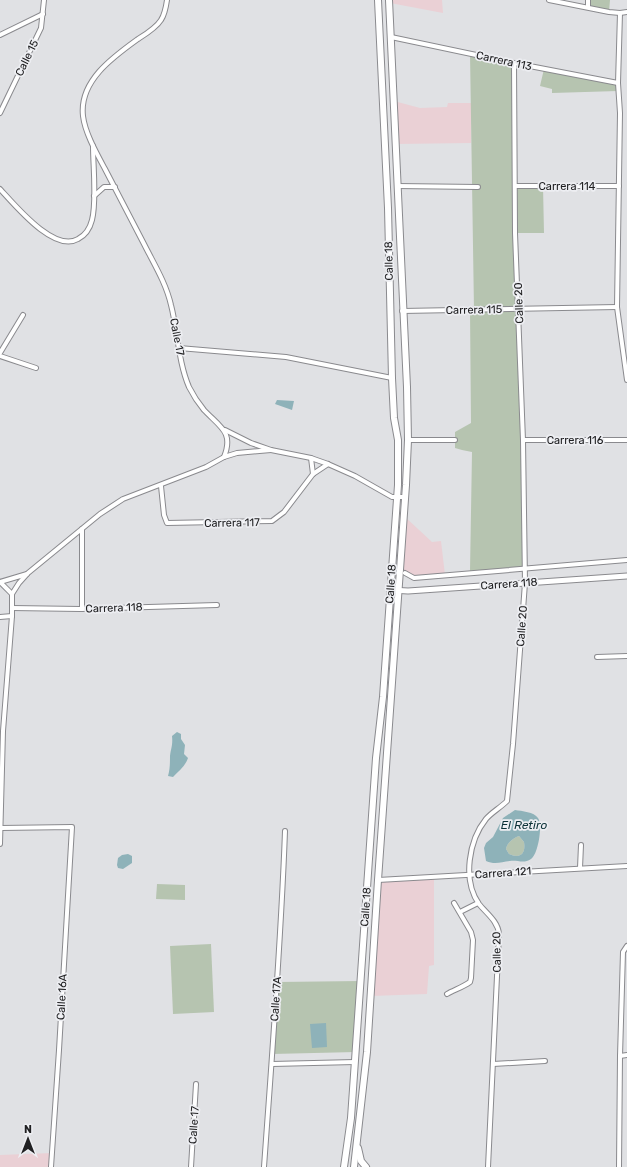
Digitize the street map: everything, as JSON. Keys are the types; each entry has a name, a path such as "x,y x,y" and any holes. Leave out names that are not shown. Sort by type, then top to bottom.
{"main road":[{"name":"Calle 18","path":"344,1167 351,1118 376,758 383,697 398,497 398,440 394,418 392,378 388,208 378,0"},
{"name":"Calle 18","path":"354,1167 367,1052 406,497 408,440 407,387 402,311 389,0"},
{"path":"357,1145 361,1161 366,1167"}],"street":[{"name":"Calle 15","path":"0,113 41,28 44,0"},
{"name":"Calle 17","path":"166,0 165,12 161,21 154,28 115,56 98,72 87,91 83,102 83,117 93,145 160,274 171,304 184,374 190,389 203,409 224,429"},
{"path":"549,0 620,13 627,12"},
{"path":"588,0 588,7"},
{"path":"620,13 618,83 620,113 617,307 627,380"},
{"path":"0,35 43,14"},
{"name":"Carrera 113","path":"391,37 618,83"},
{"name":"Calle 20","path":"488,1167 490,1096 493,1064 499,934 495,922 478,903 472,890 469,875 474,841 480,828 492,812 501,807 507,801 513,744 525,583 523,440 515,233 514,63"},
{"path":"0,189 28,219 54,238 64,242 74,241 83,236 92,219 94,196 93,145"},
{"path":"397,186 478,187"},
{"name":"Carrera 114","path":"515,186 619,186"},
{"path":"94,196 104,187 115,187"},
{"name":"Carrera 115","path":"402,311 617,307"},
{"path":"23,315 0,354 36,368"},
{"path":"179,348 286,357 392,378"},
{"path":"224,429 251,443 271,450 311,458 328,464 355,476 392,497 406,497"},
{"path":"224,429 228,438 228,448 224,457"},
{"path":"408,440 455,440"},
{"name":"Carrera 116","path":"523,440 627,440"},
{"path":"0,844 2,730 12,616 12,594 19,583 28,573 100,514 123,499 161,486 206,467 224,457 237,453 271,450"},
{"path":"311,458 313,474"},
{"name":"Carrera 117","path":"161,486 164,515 167,523 272,521 278,517 313,474 328,464"},
{"path":"82,529 82,609"},
{"path":"404,573 414,578 627,560"},
{"path":"12,594 0,582 28,573"},
{"name":"Carrera 118","path":"391,590 399,591 627,576"},
{"name":"Carrera 118","path":"12,608 82,609 217,605"},
{"path":"0,616 12,616"},
{"path":"597,657 627,656"},
{"name":"Calle 16A","path":"1,828 72,827 51,1167"},
{"name":"Calle 17A","path":"264,1167 282,904 285,831"},
{"path":"580,868 581,845"},
{"name":"Carrera 121","path":"378,880 627,866"},
{"path":"447,994 456,988 467,985 471,978 473,940 471,932 454,903"},
{"path":"460,912 478,903"},
{"path":"619,1167 620,1056 624,952 627,946"},
{"path":"620,1056 627,1055"},
{"path":"493,1064 545,1061"},
{"path":"272,1064 355,1062"},
{"name":"Calle 17","path":"191,1167 196,1084"}],"shaded area":[{"path":"389,0 442,0 443,13 390,3"},
{"path":"394,101 420,108 447,107 448,103 471,103 471,143 396,144"},
{"path":"404,516 432,542 441,541 445,575 414,578 400,568"},
{"path":"434,877 434,965 429,966 427,994 371,996 378,880"},
{"path":"52,1153 51,1167 0,1167 0,1155"}],"green space":[{"path":"588,0 610,0 609,12 588,7"},
{"path":"470,53 514,63 515,186 543,186 544,233 516,233 525,568 470,572 472,452 455,448 455,432 471,423 470,310 474,310"},
{"path":"544,69 618,83 618,91 552,93 552,89 540,86"},
{"path":"519,836 524,842 523,852 519,856 509,854 506,849 509,843"},
{"path":"157,884 185,885 185,900 156,899"},
{"path":"211,944 214,1012 173,1014 170,946"},
{"path":"361,981 356,1052 272,1054 277,982"}],"water":[{"path":"277,400 294,401 292,410 275,404"},
{"path":"177,732 181,734 181,739 185,745 184,754 188,758 184,766 173,777 168,776 172,736"},
{"name":"El Retiro","path":"515,810 531,813 538,818 540,833 538,846 534,856 531,859 523,862 513,861 495,863 486,861 484,848 486,843 493,837 503,818","holes":["519,836 524,842 524,850 519,856 509,854 506,849 511,841"]},
{"path":"128,854 132,856 132,863 123,869 118,868 118,858 122,855"},
{"path":"326,1023 327,1047 312,1048 310,1024"}]}
